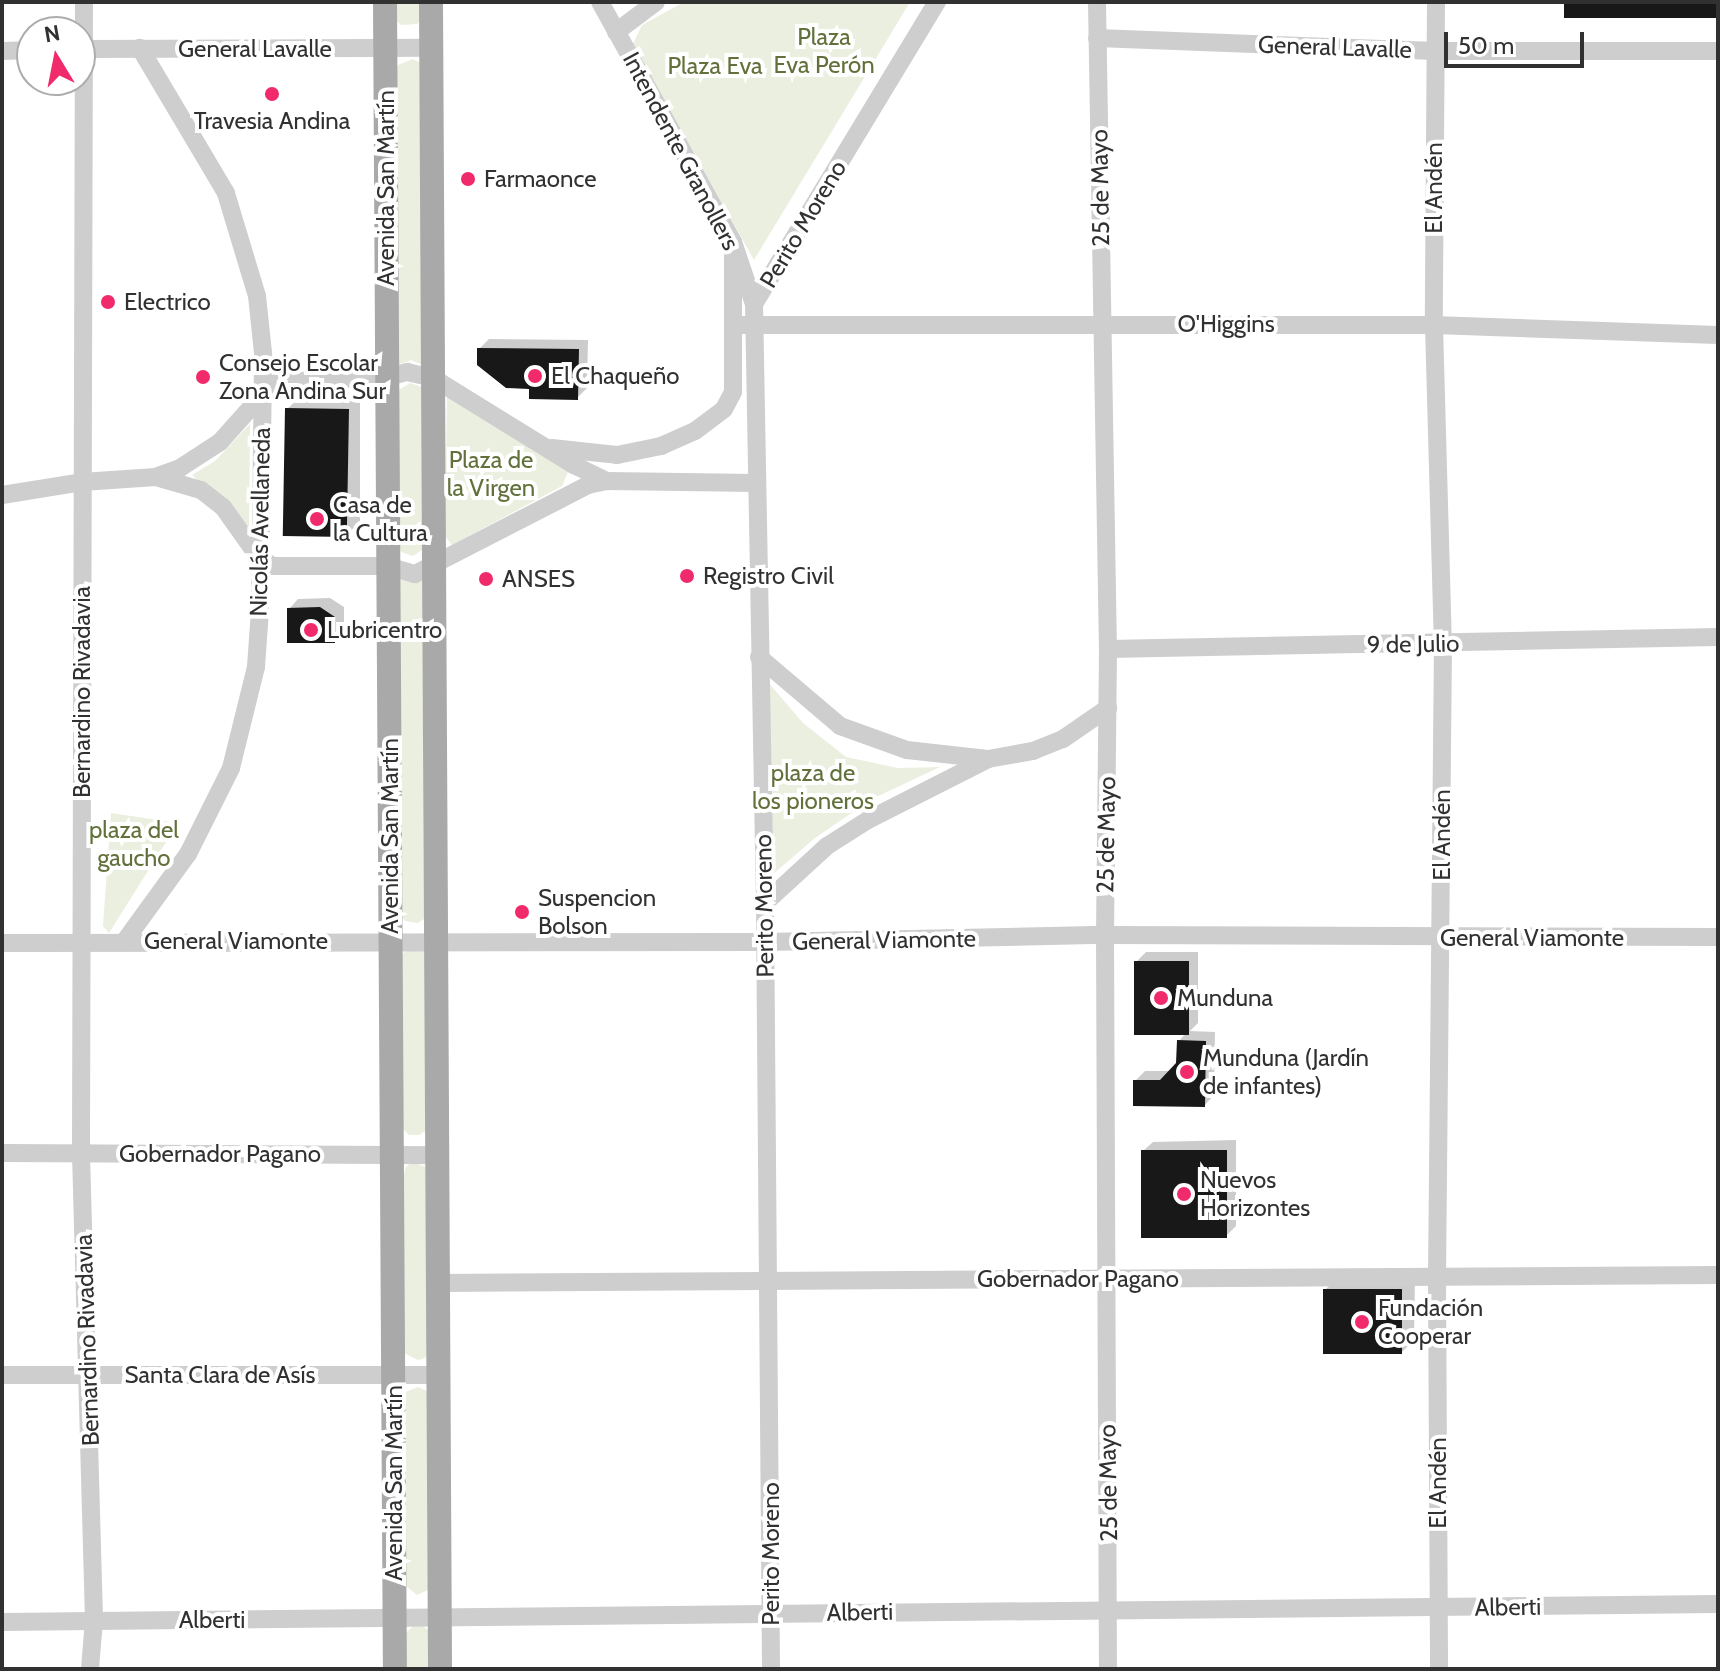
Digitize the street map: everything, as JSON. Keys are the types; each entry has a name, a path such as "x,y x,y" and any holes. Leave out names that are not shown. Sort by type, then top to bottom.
{"main road":[{"name":"Avenida San Martín","path":"385,2 395,1669"},
{"name":"Avenida San Martín","path":"431,2 440,1669"}],"street":[{"name":"Intendente Granollers","path":"600,2 733,242 754,304"},
{"path":"616,32 656,2"},
{"name":"Perito Moreno","path":"771,1669 765,903 754,304 937,2"},
{"name":"25 de Mayo","path":"1097,2 1108,649 1105,935 1108,1669"},
{"name":"El Andén","path":"1436,2 1434,325 1443,643 1437,1276 1439,1669"},
{"name":"General Lavalle","path":"1097,38 1435,51 1718,51"},
{"name":"Nicolás Avellaneda","path":"124,942 188,854 231,768 256,667 260,559 263,353 257,296 244,244 226,193 140,48"},
{"name":"General Lavalle","path":"96,49 431,48"},
{"name":"Bernardino Rivadavia","path":"82,96 81,1154 94,1620 90,1669"},
{"path":"546,448 617,455 661,446 695,431 724,409 733,392 733,242"},
{"name":"O'Higgins","path":"733,325 1434,325 1718,335"},
{"path":"2,495 82,482 156,477 180,468 220,442 271,385 286,381 388,377 407,372 433,378 546,448 607,481"},
{"path":"156,477 201,490 223,507 260,559 273,566 388,566 415,574 434,567 572,491 607,481 757,483"},
{"name":"9 de Julio","path":"1108,649 1718,637"},
{"path":"759,657 840,726 907,750 988,759 1033,751 1063,739 1108,708"},
{"path":"765,903 791,876 837,839 988,759"},
{"name":"General Viamonte","path":"2,943 391,940 764,942 1105,935 1718,937"},
{"name":"Gobernador Pagano","path":"2,1153 437,1155"},
{"name":"Gobernador Pagano","path":"438,1283 1718,1275"},
{"name":"Santa Clara de Asís","path":"2,1375 439,1375"},
{"name":"Alberti","path":"2,1622 1718,1604"}],"green space":[{"path":"394,2 424,2 423,19 417,24 401,25 396,20"},
{"name":"Plaza Eva","path":"684,2 910,2 754,260 633,44 642,25"},
{"path":"413,59 421,63 422,365 411,360 397,365 395,72 398,65"},
{"path":"410,383 425,388 425,548 413,556 401,552 397,546 397,391"},
{"name":"Plaza de la Virgen","path":"447,395 566,465 568,472 562,486 452,545 445,536"},
{"path":"250,424 249,529 192,475 215,461"},
{"path":"399,578 413,582 423,578 424,919 418,923 405,921 401,916"},
{"name":"plaza de los pioneros","path":"767,681 803,723 846,757 898,768 940,767 872,799 815,838 772,875"},
{"name":"plaza del gaucho","path":"111,813 178,823 109,933 103,926"},
{"path":"408,949 422,950 427,955 427,1130 419,1135 409,1135 403,1129 401,955"},
{"path":"412,1162 428,1168 429,1351 425,1358 418,1360 404,1353 403,1177 406,1167"},
{"path":"418,1387 431,1393 430,1589 417,1595 406,1586 405,1392"},
{"path":"414,1625 422,1625 431,1633 433,1669 406,1669 406,1633"}],"building":[{"path":"1564,2 1718,2 1718,18 1564,18"},
{"name":"El Chaqueño","path":"477,348 579,349 578,400 529,399 529,389 506,388 477,365"},
{"path":"285,408 349,409 347,537 283,536"},
{"name":"Lubricentro","path":"320,607 335,617 335,643 287,643 287,608"},
{"name":"Munduna","path":"1134,961 1189,961 1189,1035 1134,1035"},
{"name":"Munduna (Jardín de infantes)","path":"1177,1040 1206,1041 1205,1107 1133,1106 1133,1080 1160,1080 1176,1063"},
{"name":"Nuevos Horizontes","path":"1141,1150 1227,1150 1227,1238 1141,1238"},
{"name":"Fundación Cooperar","path":"1323,1289 1402,1289 1402,1354 1323,1354"}],"place":[{"name":"Travesia Andina","path":"272,94"},
{"name":"Farmaonce","path":"468,179"},
{"name":"Electrico","path":"108,302"},
{"name":"El Chaqueño","path":"535,376"},
{"name":"Consejo Escolar Zona Andina Sur","path":"203,377"},
{"name":"Casa de la Cultura","path":"317,519"},
{"name":"Registro Civil","path":"687,576"},
{"name":"ANSES","path":"486,579"},
{"name":"Lubricentro","path":"311,630"},
{"name":"Suspencion Bolson","path":"522,912"},
{"name":"Munduna","path":"1161,998"},
{"name":"Munduna (Jardín de infantes)","path":"1187,1072"},
{"name":"Nuevos Horizontes","path":"1184,1194"},
{"name":"Fundación Cooperar","path":"1362,1322"}],"park label":[{"name":"Plaza Eva Perón","path":"824,51"}]}
